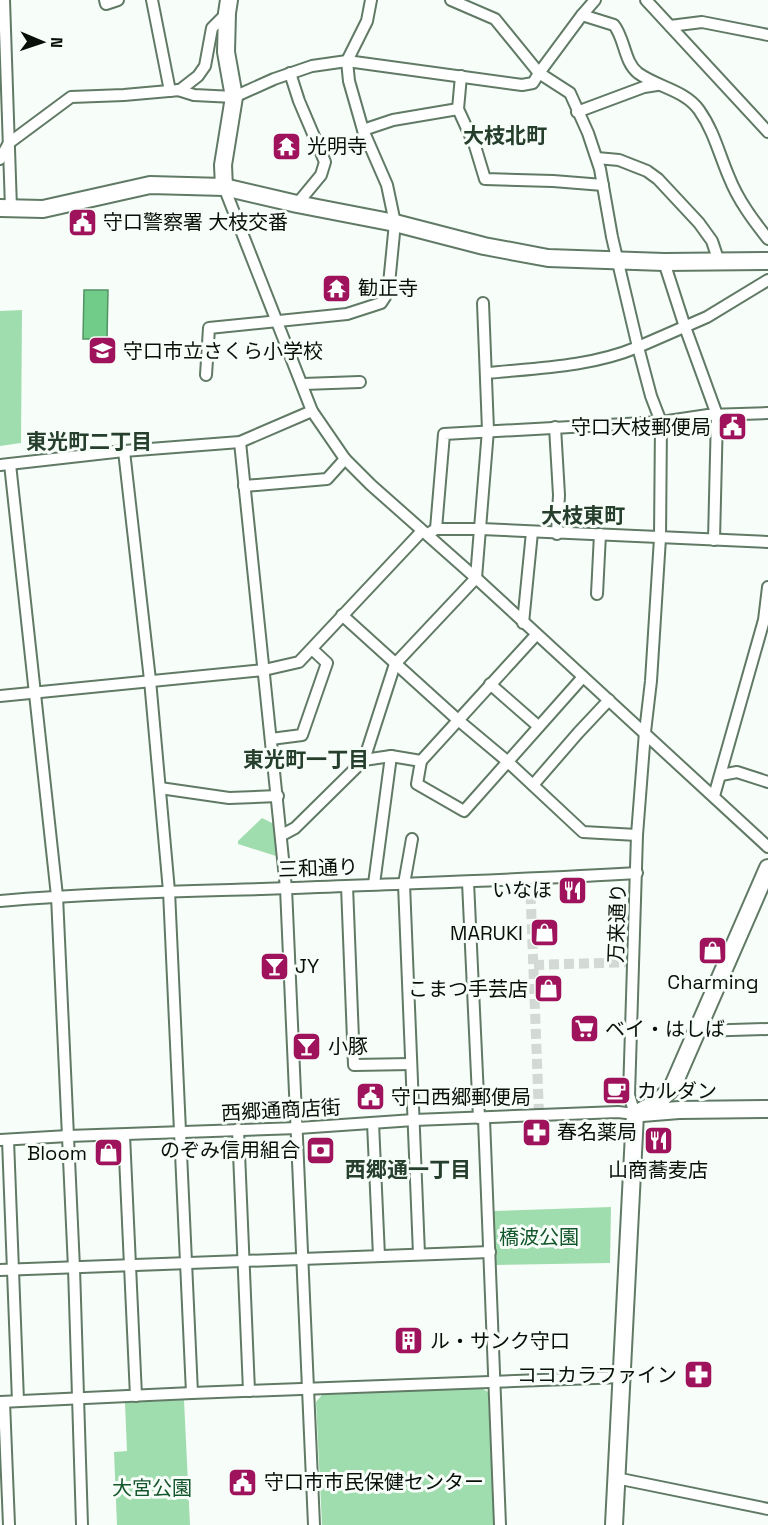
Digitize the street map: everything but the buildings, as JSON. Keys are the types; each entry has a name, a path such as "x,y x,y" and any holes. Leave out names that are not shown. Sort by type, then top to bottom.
{"street":[{"path":"4,0 3,98 9,143 5,208 42,209 150,184 224,187 395,223 484,246 548,258 664,262 768,261"},
{"path":"105,0 106,4 118,0"},
{"path":"152,0 174,91"},
{"path":"206,375 208,328 347,314 381,303 386,297 395,223 387,185 363,130 349,81 347,61 367,21 371,0"},
{"path":"451,0 495,19 539,73 570,93 597,158 612,237 638,347 651,396 661,422"},
{"path":"0,159 9,143 70,97 174,91 194,95 234,97 290,73 312,66 347,61 522,85 533,83 595,0"},
{"path":"646,0 768,132"},
{"path":"174,91 198,76 205,66 212,28 228,7"},
{"path":"228,7 226,51 234,97 223,165 224,187 312,411 345,459 428,532 536,635 645,732 768,847"},
{"path":"582,15 614,25 623,40 628,60 636,72 657,85 690,100 698,108 715,138 729,178 752,218 768,239"},
{"path":"670,26 702,22 768,35"},
{"path":"290,73 299,101 325,162 321,175 297,204"},
{"path":"461,76 458,109 475,146 485,179 603,185"},
{"path":"577,112 644,87 657,85"},
{"path":"363,130 393,120 458,109"},
{"path":"597,158 619,160 647,171 658,179 699,223 712,241 719,262"},
{"path":"664,262 717,415 714,540"},
{"path":"487,373 575,365 621,354 707,317 768,280"},
{"path":"282,835 295,828 364,760 395,664 476,578 488,430 483,303"},
{"path":"303,384 360,382"},
{"path":"82,1525 76,1399 74,1268 57,896 35,692 5,465 123,451 240,442 312,411"},
{"path":"0,696 264,670 299,662 342,615 428,532 444,434 661,422 717,415 768,413"},
{"name":"万来通り","path":"635,1114 629,1095 637,835 651,681 660,538 661,422"},
{"path":"555,427 559,495 558,534"},
{"path":"240,442 286,888 314,1525"},
{"path":"123,451 150,680 169,891 192,1393"},
{"path":"244,486 327,479 345,459"},
{"path":"428,532 481,529 768,542"},
{"path":"524,623 532,532"},
{"path":"597,594 600,534"},
{"path":"714,796 764,620 768,589"},
{"path":"342,615 507,761 583,832 637,835"},
{"path":"536,635 421,761 417,784 464,811 583,677"},
{"path":"271,740 302,735 327,663 312,649"},
{"path":"490,684 538,726"},
{"path":"533,785 609,700"},
{"path":"364,760 391,756 421,761"},
{"path":"374,884 391,756"},
{"path":"721,775 737,772 768,782"},
{"path":"160,788 229,798 278,796"},
{"path":"412,839 404,884 419,1254"},
{"path":"635,1114 658,1102 672,1088 699,1031 768,868"},
{"name":"三和通り","path":"0,901 169,891 468,882 637,873"},
{"path":"468,882 490,1252 500,1525"},
{"path":"346,886 354,1065 411,1064"},
{"path":"699,1031 768,1029"},
{"path":"635,1114 679,1110 768,1109"},
{"path":"614,1525 635,1114"},
{"name":"西郷通商店街","path":"4,1140 180,1131 298,1128 414,1120 635,1114"},
{"path":"373,1123 379,1256"},
{"path":"238,1129 249,1391"},
{"path":"124,1135 136,1396"},
{"path":"4,1140 13,1270 18,1401"},
{"path":"0,1270 490,1252"},
{"path":"9,1525 2,1402 622,1377"},
{"path":"616,1478 768,1509"}],"green space":[{"path":"22,310 21,443 0,446 0,311"},
{"path":"262,818 274,824 276,856 238,844 238,841"},
{"name":"橋波公園","path":"611,1207 610,1263 495,1265 494,1211"},
{"path":"481,1388 488,1392 494,1525 322,1525 316,1402 322,1395"},
{"name":"大宮公園","path":"184,1400 190,1525 117,1525 114,1452 127,1451 125,1403"}],"shaded area":[{"path":"84,290 108,290 107,339 83,339"}],"tunnel":[{"path":"530,879 539,1115"},
{"path":"534,965 634,962"}],"place":[{"name":"光明寺","path":"286,146"},
{"name":"守口警察署 大枝交番","path":"82,222"},
{"name":"勧正寺","path":"337,288"},
{"name":"守口市立さくら小学校","path":"102,351"},
{"name":"守口大枝郵便局","path":"732,427"},
{"name":"いなほ","path":"573,890"},
{"name":"MARUKI","path":"544,933"},
{"name":"Charming","path":"713,951"},
{"name":"JY","path":"274,966"},
{"name":"こまつ手芸店","path":"549,989"},
{"name":"ベイ・はしば","path":"584,1029"},
{"name":"小豚","path":"307,1046"},
{"name":"カルダン","path":"616,1091"},
{"name":"守口西郷郵便局","path":"370,1097"},
{"name":"春名薬局","path":"536,1132"},
{"name":"山商蕎麦店","path":"658,1140"},
{"name":"のぞみ信用組合","path":"321,1150"},
{"name":"Bloom","path":"108,1153"},
{"name":"ル・サンク守口","path":"409,1341"},
{"name":"ココカラファイン","path":"698,1375"},
{"name":"守口市市民保健センター","path":"243,1482"}],"district":[{"name":"大枝北町","path":"505,136"},
{"name":"東光町二丁目","path":"89,442"},
{"name":"大枝東町","path":"583,516"},
{"name":"東光町一丁目","path":"306,760"},
{"name":"西郷通一丁目","path":"408,1170"}]}
